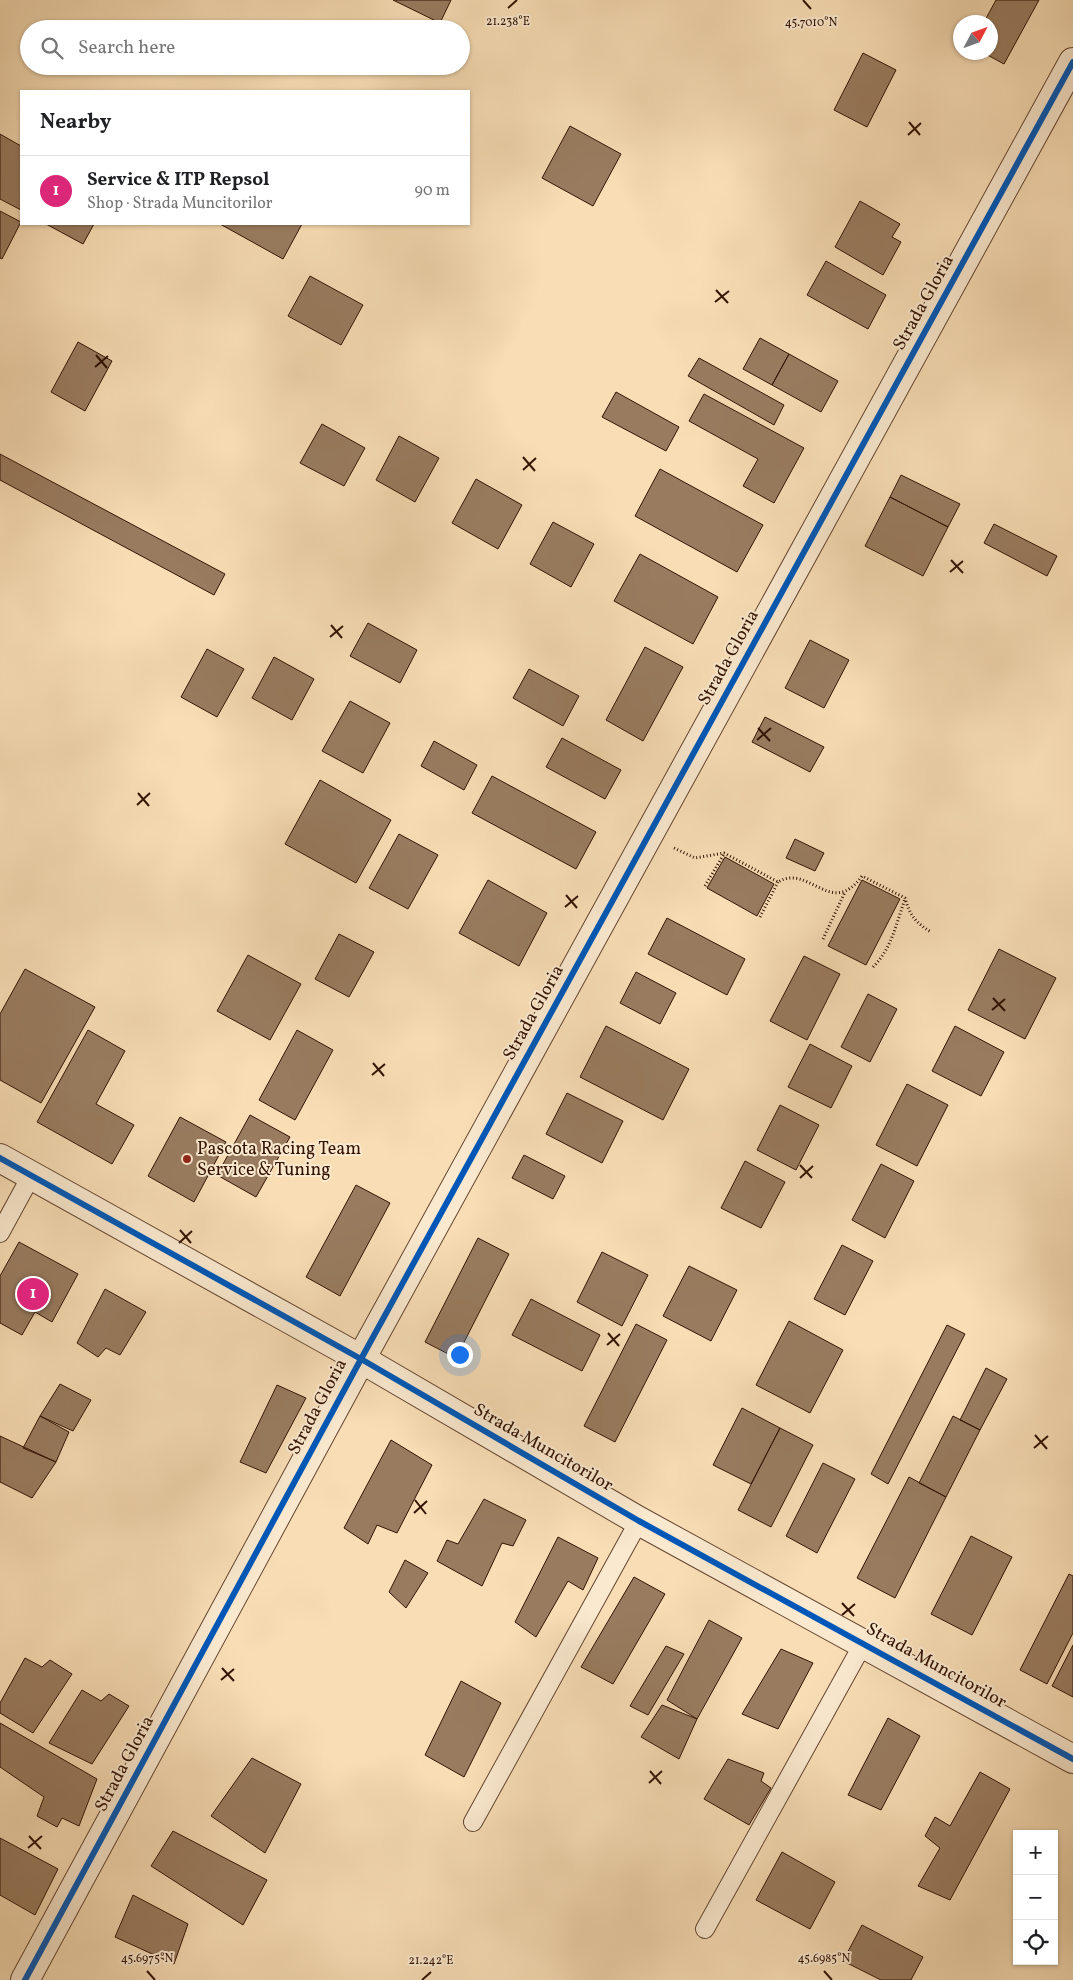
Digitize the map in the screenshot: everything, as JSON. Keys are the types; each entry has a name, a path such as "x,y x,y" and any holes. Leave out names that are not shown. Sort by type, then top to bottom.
{"street":[{"name":"Strada Gloria","path":"25,1980 361,1359 1073,62"},
{"name":"Strada Muncitorilor","path":"0,1158 361,1359 639,1521 1073,1759"}],"lane":[{"path":"0,1233 31,1176"},
{"path":"473,1822 639,1521"},
{"path":"705,1929 863,1644"}],"path":[{"path":"648,836 695,858 724,853 778,882"},
{"path":"705,886 724,853"},
{"path":"760,917 778,882 787,877 796,877 832,894 846,892 855,886 862,876 905,898 909,914 917,923 931,932"},
{"path":"823,939 846,892"},
{"path":"873,967 884,957 891,945 905,898"}],"building":[{"path":"393,0 451,0 441,20 434,20"},
{"path":"996,0 1039,0 1004,64 997,60 998,15 988,15"},
{"path":"863,53 896,70 867,127 834,110"},
{"path":"570,126 621,154 593,206 542,178"},
{"path":"0,134 20,145 20,209 0,199"},
{"path":"860,201 900,224 892,237 901,242 883,275 835,247"},
{"path":"0,211 20,221 20,224 2,259 0,258"},
{"path":"48,225 93,225 83,244"},
{"path":"222,225 301,225 283,259"},
{"path":"826,261 886,295 868,329 807,295"},
{"path":"310,276 363,305 341,345 288,316"},
{"path":"760,338 789,354 772,385 743,369"},
{"path":"78,342 112,361 85,411 51,392"},
{"path":"789,354 838,381 821,412 772,385"},
{"path":"699,358 784,405 774,425 688,376"},
{"path":"616,392 679,427 666,451 602,417"},
{"path":"704,394 804,448 774,503 743,486 758,459 689,421"},
{"path":"322,424 365,448 344,486 300,463"},
{"path":"399,436 439,458 415,502 376,480"},
{"path":"0,454 225,574 214,595 0,480"},
{"path":"660,469 763,525 737,572 635,516"},
{"path":"901,475 960,504 948,527 890,497"},
{"path":"476,479 522,505 498,549 452,523"},
{"path":"890,497 948,527 923,576 865,546"},
{"path":"553,522 594,544 571,587 530,564"},
{"path":"994,524 1057,556 1047,576 984,543"},
{"path":"640,554 718,597 693,644 614,601"},
{"path":"368,623 417,650 400,683 350,656"},
{"path":"810,640 849,660 824,708 785,688"},
{"path":"645,647 683,667 643,741 606,720"},
{"path":"207,649 244,669 217,717 181,697"},
{"path":"274,657 314,679 292,720 252,698"},
{"path":"529,669 579,696 563,726 513,698"},
{"path":"350,701 390,723 363,773 322,751"},
{"path":"765,717 824,747 810,772 752,742"},
{"path":"562,738 621,770 605,799 546,767"},
{"path":"434,741 477,765 464,790 421,766"},
{"path":"492,776 596,832 576,869 472,813"},
{"path":"320,780 391,820 356,883 285,844"},
{"path":"399,834 438,855 408,909 369,888"},
{"path":"795,839 824,853 815,871 786,858"},
{"path":"725,857 774,884 757,916 707,888"},
{"path":"488,880 547,913 519,966 459,933"},
{"path":"862,880 900,899 866,965 828,946"},
{"path":"667,918 745,959 727,995 648,954"},
{"path":"339,934 374,952 349,997 315,979"},
{"path":"999,949 1056,978 1025,1039 968,1010"},
{"path":"248,955 301,984 270,1040 217,1011"},
{"path":"804,956 840,974 807,1040 770,1021"},
{"path":"25,969 95,1007 41,1103 0,1080 0,1014"},
{"path":"636,972 676,993 660,1024 620,1003"},
{"path":"868,994 897,1009 870,1062 841,1047"},
{"path":"606,1026 689,1069 663,1120 580,1077"},
{"path":"955,1026 1004,1052 981,1096 932,1071"},
{"path":"88,1030 125,1051 96,1104 134,1125 112,1164 37,1122"},
{"path":"297,1030 333,1050 295,1120 259,1100"},
{"path":"810,1044 852,1066 831,1108 788,1087"},
{"path":"907,1084 948,1105 917,1166 876,1145"},
{"path":"567,1093 623,1121 602,1163 546,1134"},
{"path":"780,1105 819,1125 796,1170 757,1150"},
{"path":"250,1115 290,1137 256,1197 217,1175"},
{"name":"Pascota Racing Team Service & Tuning","path":"180,1117 226,1142 194,1202 148,1176"},
{"path":"524,1155 565,1176 553,1199 512,1178"},
{"path":"745,1161 785,1182 761,1228 721,1208"},
{"path":"881,1164 914,1181 885,1238 852,1220"},
{"path":"356,1185 390,1203 340,1296 306,1277"},
{"path":"478,1238 509,1254 456,1358 425,1342"},
{"path":"19,1242 78,1274 52,1322 35,1312 22,1335 0,1323 0,1276"},
{"path":"842,1245 873,1261 845,1315 814,1299"},
{"path":"602,1252 648,1275 622,1326 577,1302"},
{"path":"689,1266 737,1290 711,1341 663,1316"},
{"path":"105,1289 146,1312 120,1355 106,1348 98,1357 77,1343"},
{"path":"531,1299 600,1335 582,1371 512,1335"},
{"path":"789,1321 843,1350 810,1413 756,1385"},
{"path":"636,1324 667,1340 615,1442 584,1426"},
{"path":"947,1325 965,1334 888,1484 871,1474"},
{"path":"986,1368 1007,1379 980,1430 960,1420"},
{"path":"60,1384 91,1400 73,1431 40,1416"},
{"path":"277,1385 306,1398 266,1473 240,1462"},
{"path":"742,1408 780,1428 751,1484 713,1465"},
{"path":"40,1416 69,1432 56,1462 23,1448"},
{"path":"953,1416 980,1430 946,1497 919,1483"},
{"path":"780,1428 813,1445 771,1527 738,1510"},
{"path":"0,1436 56,1462 32,1498 0,1482"},
{"path":"391,1440 432,1465 397,1533 377,1525 368,1544 344,1528"},
{"path":"823,1463 855,1479 817,1553 786,1536"},
{"path":"909,1477 946,1497 895,1598 857,1578"},
{"path":"484,1499 526,1520 513,1546 502,1543 482,1586 437,1561 447,1540 458,1544"},
{"path":"971,1536 1012,1557 972,1635 931,1614"},
{"path":"558,1537 598,1558 583,1590 568,1581 536,1637 515,1622"},
{"path":"405,1560 428,1573 406,1608 389,1592"},
{"path":"1069,1574 1073,1576 1073,1633 1047,1684 1020,1670"},
{"path":"634,1577 665,1594 613,1684 581,1667"},
{"path":"709,1620 742,1638 697,1719 667,1700"},
{"path":"1073,1645 1073,1697 1052,1686"},
{"path":"666,1646 684,1654 648,1715 630,1706"},
{"path":"781,1649 813,1663 778,1729 742,1714"},
{"path":"25,1658 42,1667 50,1660 72,1674 33,1733 0,1713 0,1703"},
{"path":"461,1681 501,1703 464,1777 425,1755"},
{"path":"82,1690 101,1701 109,1694 129,1706 92,1764 49,1743"},
{"path":"662,1705 697,1719 679,1759 641,1737"},
{"path":"888,1718 920,1736 881,1810 848,1795"},
{"path":"0,1723 97,1779 79,1826 62,1818 57,1827 37,1816 44,1797 0,1767"},
{"path":"252,1758 301,1784 265,1853 211,1816"},
{"path":"728,1759 764,1773 761,1781 771,1788 749,1825 704,1799"},
{"path":"980,1772 1010,1789 950,1900 918,1886 940,1848 925,1836 935,1817 950,1826"},
{"path":"173,1831 267,1880 243,1925 151,1866"},
{"path":"0,1838 58,1869 35,1915 0,1895"},
{"path":"782,1852 835,1882 810,1929 756,1900"},
{"path":"133,1895 188,1924 174,1964 115,1937"},
{"path":"862,1925 923,1957 911,1980 881,1980 843,1961"}],"cycle path":[{"path":"25,1980 361,1359 1073,62"},
{"path":"0,1158 361,1359 639,1521 1073,1759"}],"place":[{"name":"Pascota Racing Team Service & Tuning","path":"187,1159"},
{"name":"Service & ITP Repsol","path":"33,1294"}]}
